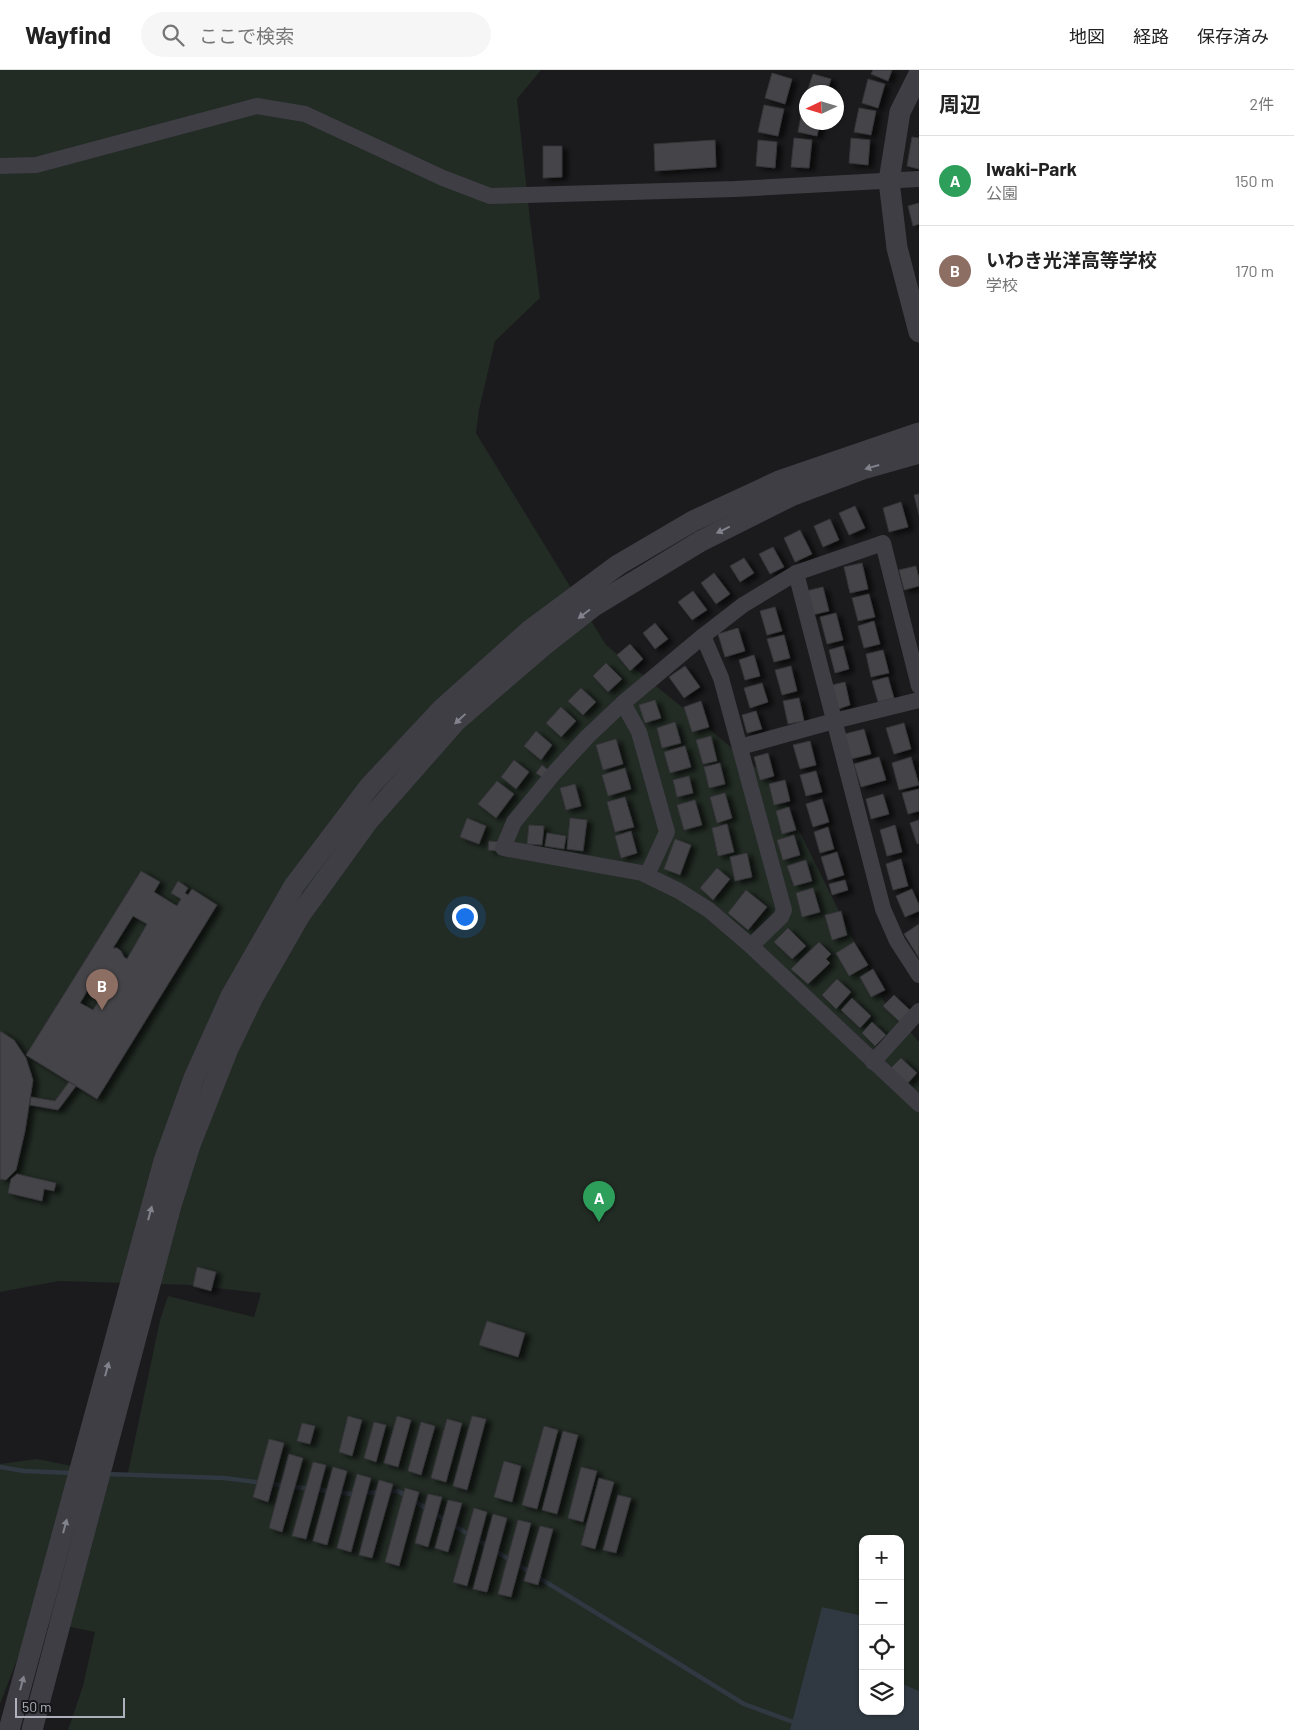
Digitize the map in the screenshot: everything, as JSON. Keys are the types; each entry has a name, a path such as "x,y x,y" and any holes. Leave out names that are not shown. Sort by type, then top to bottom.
{"street":[{"path":"919,74 900,112 889,181 898,248 919,332"},
{"path":"0,166 36,165 258,106 305,114 443,178 490,196 735,189 919,179"},
{"path":"10,1730 164,1162 194,1078 231,996 294,886 370,787 443,708 529,631 610,571 693,521 779,481 919,433"},
{"path":"32,1730 172,1205 190,1145 228,1049 253,997 300,915 368,821 456,721 542,646 594,606 701,541 791,496 862,469 919,453"},
{"path":"919,686 883,543 796,573 743,605 703,636 587,737 514,822 503,848 647,875 679,891 709,910 751,946 919,1104"},
{"path":"796,573 884,909 897,941 919,975"},
{"path":"703,636 721,678 784,910 781,917 751,946"},
{"path":"740,747 919,700"},
{"path":"624,703 639,732 667,832 647,875"},
{"path":"294,886 313,897"},
{"path":"873,1062 919,1011"}],"shaded area":[{"path":"0,70 541,70 517,99 540,298 495,341 479,410 476,433 606,645 776,784 883,1000 919,1042 919,1730 68,1730 83,1686 95,1632 41,1621 25,1639 0,1704 0,1464 37,1459 127,1477 160,1320 168,1296 254,1317 261,1293 189,1285 59,1281 0,1292"},
{"path":"822,1607 859,1615 859,1715 904,1715 904,1685 919,1691 919,1730 790,1730"}],"building":[{"path":"873,70 892,70 888,81 871,74"},
{"path":"772,73 792,79 785,104 765,98"},
{"path":"813,74 831,79 829,85 809,85"},
{"path":"868,79 885,84 878,108 862,103"},
{"path":"764,105 784,109 778,136 758,132"},
{"path":"859,108 876,111 871,135 854,132"},
{"path":"799,127 799,130 818,130 817,136 798,132"},
{"path":"912,137 919,138 919,169 907,166"},
{"path":"794,138 812,140 809,168 791,167"},
{"path":"851,138 870,140 868,165 849,163"},
{"path":"715,140 716,167 655,171 654,144"},
{"path":"758,140 777,142 775,168 756,166"},
{"path":"543,146 562,146 562,177 543,178"},
{"path":"919,203 919,224 913,226 908,206"},
{"path":"919,494 919,515 914,495"},
{"path":"901,502 908,527 889,532 883,508"},
{"path":"855,506 865,528 849,535 839,513"},
{"path":"830,519 839,540 823,547 814,526"},
{"path":"800,530 812,554 795,562 784,538"},
{"path":"773,547 784,567 770,574 759,554"},
{"path":"744,558 754,573 740,582 730,566"},
{"path":"862,563 868,589 850,593 844,567"},
{"path":"916,566 919,586 904,590 899,570"},
{"path":"714,573 730,594 716,604 701,583"},
{"path":"823,587 829,611 812,615 806,591"},
{"path":"693,591 707,610 692,620 678,602"},
{"path":"869,594 875,617 858,621 852,598"},
{"path":"775,607 782,631 767,635 760,611"},
{"path":"836,613 843,640 827,644 820,617"},
{"path":"874,621 880,644 864,648 858,626"},
{"path":"655,623 668,639 655,649 643,633"},
{"path":"738,628 745,651 725,657 718,634"},
{"path":"784,635 790,658 774,662 767,639"},
{"path":"630,644 643,659 630,671 617,655"},
{"path":"843,646 849,669 835,673 829,650"},
{"path":"883,650 889,673 871,677 866,654"},
{"path":"754,655 760,676 745,680 739,660"},
{"path":"606,663 622,679 608,692 593,676"},
{"path":"685,666 700,687 684,698 669,677"},
{"path":"791,666 797,691 782,695 775,670"},
{"path":"888,677 894,698 878,702 872,681"},
{"path":"845,682 850,705 838,709 832,685"},
{"path":"762,683 768,702 750,708 744,688"},
{"path":"581,688 596,702 583,715 568,701"},
{"path":"799,698 804,721 788,724 783,701"},
{"path":"655,700 661,718 645,723 639,705"},
{"path":"701,701 709,727 692,732 684,707"},
{"path":"561,707 576,721 561,737 546,723"},
{"path":"756,711 762,729 747,733 742,715"},
{"path":"675,722 681,743 662,748 657,728"},
{"path":"904,723 911,749 894,754 886,728"},
{"path":"864,729 871,754 851,759 845,734"},
{"path":"536,731 552,745 541,760 524,746"},
{"path":"711,736 717,761 703,764 696,740"},
{"path":"616,739 623,764 603,770 596,745"},
{"path":"810,741 816,765 800,769 793,745"},
{"path":"685,746 691,767 670,773 664,752"},
{"path":"768,753 774,776 760,780 754,757"},
{"path":"879,757 886,780 861,787 854,764"},
{"path":"911,757 919,785 899,790 892,763"},
{"path":"514,760 529,772 516,789 501,777"},
{"path":"720,763 725,784 709,788 704,767"},
{"path":"542,765 548,770 542,777 536,773"},
{"path":"625,768 631,789 608,796 602,775"},
{"path":"816,771 822,792 806,796 800,775"},
{"path":"689,776 693,793 677,797 673,780"},
{"path":"785,780 790,801 774,805 769,784"},
{"path":"497,781 514,794 496,818 478,804"},
{"path":"575,784 581,806 566,810 560,788"},
{"path":"919,789 919,811 908,814 902,793"},
{"path":"725,793 732,818 717,823 710,797"},
{"path":"883,794 889,814 871,819 866,799"},
{"path":"625,797 634,827 615,832 607,802"},
{"path":"822,799 829,822 813,827 806,804"},
{"path":"695,800 702,825 684,830 677,805"},
{"path":"789,807 796,830 782,834 776,811"},
{"path":"467,818 486,826 479,844 460,837"},
{"path":"570,818 587,820 583,851 567,849"},
{"path":"919,820 919,843 917,844 910,823"},
{"path":"727,824 734,852 718,856 712,828"},
{"path":"529,825 544,826 542,845 527,844"},
{"path":"895,825 902,852 887,856 880,830"},
{"path":"828,827 834,849 820,853 814,832"},
{"path":"631,831 637,853 621,858 615,836"},
{"path":"547,833 566,836 564,849 545,846"},
{"path":"794,835 800,855 783,860 777,840"},
{"path":"675,839 691,845 680,875 664,869"},
{"path":"489,841 499,842 498,851 488,850"},
{"path":"837,852 844,875 828,880 821,857"},
{"path":"747,853 752,877 735,881 730,857"},
{"path":"901,859 908,886 893,890 886,864"},
{"path":"806,860 812,881 794,886 787,866"},
{"path":"717,868 730,879 713,900 700,888"},
{"path":"141,871 160,882 154,892 177,906 181,899 171,893 178,881 188,888 185,893 188,895 192,889 217,905 97,1099 26,1055","holes":["133,916 147,924 127,959 121,951 113,948","99,971 112,979 93,1010 80,1003"]},
{"path":"845,880 848,890 832,895 829,884"},
{"path":"813,888 820,912 802,917 796,893"},
{"path":"912,889 919,905 919,911 905,917 896,896"},
{"path":"746,890 767,907 748,930 728,913"},
{"path":"841,911 847,935 832,940 825,915"},
{"path":"919,924 919,958 904,934"},
{"path":"788,928 806,946 792,959 774,942"},
{"path":"819,942 831,954 826,959 830,963 808,984 791,969"},
{"path":"854,942 868,965 849,976 836,953"},
{"path":"873,969 885,990 871,997 860,977"},
{"path":"837,979 851,992 836,1009 822,995"},
{"path":"894,995 913,1013 902,1024 883,1006"},
{"path":"852,998 871,1016 860,1028 841,1010"},
{"path":"872,1022 886,1035 875,1046 862,1033"},
{"path":"0,1031 14,1040 26,1058 33,1080 25,1131 16,1170 6,1180 0,1179"},
{"path":"901,1058 917,1073 907,1084 891,1068"},
{"path":"69,1082 76,1086 58,1110 30,1105 31,1097 55,1101"},
{"path":"17,1174 56,1183 54,1191 44,1189 42,1201 8,1193 11,1179"},
{"path":"197,1267 216,1272 211,1291 193,1286"},
{"path":"487,1321 525,1333 518,1357 479,1345"},
{"path":"348,1416 362,1420 352,1456 339,1452"},
{"path":"397,1416 411,1420 398,1467 384,1463"},
{"path":"472,1416 486,1419 467,1490 453,1486"},
{"path":"447,1419 462,1423 446,1482 431,1478"},
{"path":"374,1422 386,1425 376,1462 364,1458"},
{"path":"421,1422 435,1426 421,1475 408,1471"},
{"path":"302,1423 315,1426 310,1444 297,1441"},
{"path":"544,1426 558,1430 537,1509 522,1505"},
{"path":"563,1431 578,1435 557,1514 542,1510"},
{"path":"269,1439 284,1443 268,1502 253,1497"},
{"path":"289,1454 303,1458 282,1532 269,1528"},
{"path":"504,1461 521,1466 512,1502 494,1497"},
{"path":"313,1462 326,1465 306,1539 292,1536"},
{"path":"333,1467 347,1471 327,1545 313,1541"},
{"path":"581,1467 597,1471 583,1522 568,1518"},
{"path":"357,1474 371,1478 351,1552 337,1548"},
{"path":"599,1478 614,1482 595,1549 581,1545"},
{"path":"379,1480 393,1484 372,1558 359,1555"},
{"path":"405,1488 419,1492 399,1566 385,1562"},
{"path":"428,1494 442,1497 428,1547 415,1543"},
{"path":"618,1495 631,1498 616,1553 603,1550"},
{"path":"448,1500 462,1503 448,1552 435,1548"},
{"path":"474,1508 487,1512 467,1586 453,1582"},
{"path":"493,1514 507,1518 487,1592 473,1589"},
{"path":"518,1520 531,1523 511,1597 498,1594"},
{"path":"540,1526 553,1529 538,1585 524,1581"}],"waterway":[{"path":"0,1467 24,1471 73,1473"},
{"path":"106,1474 224,1478 352,1494 379,1492"},
{"path":"387,1491 398,1491 744,1704 796,1723"}],"place":[{"name":"いわき光洋高等学校","path":"102,1010"},
{"name":"Iwaki-Park","path":"599,1222"}]}
